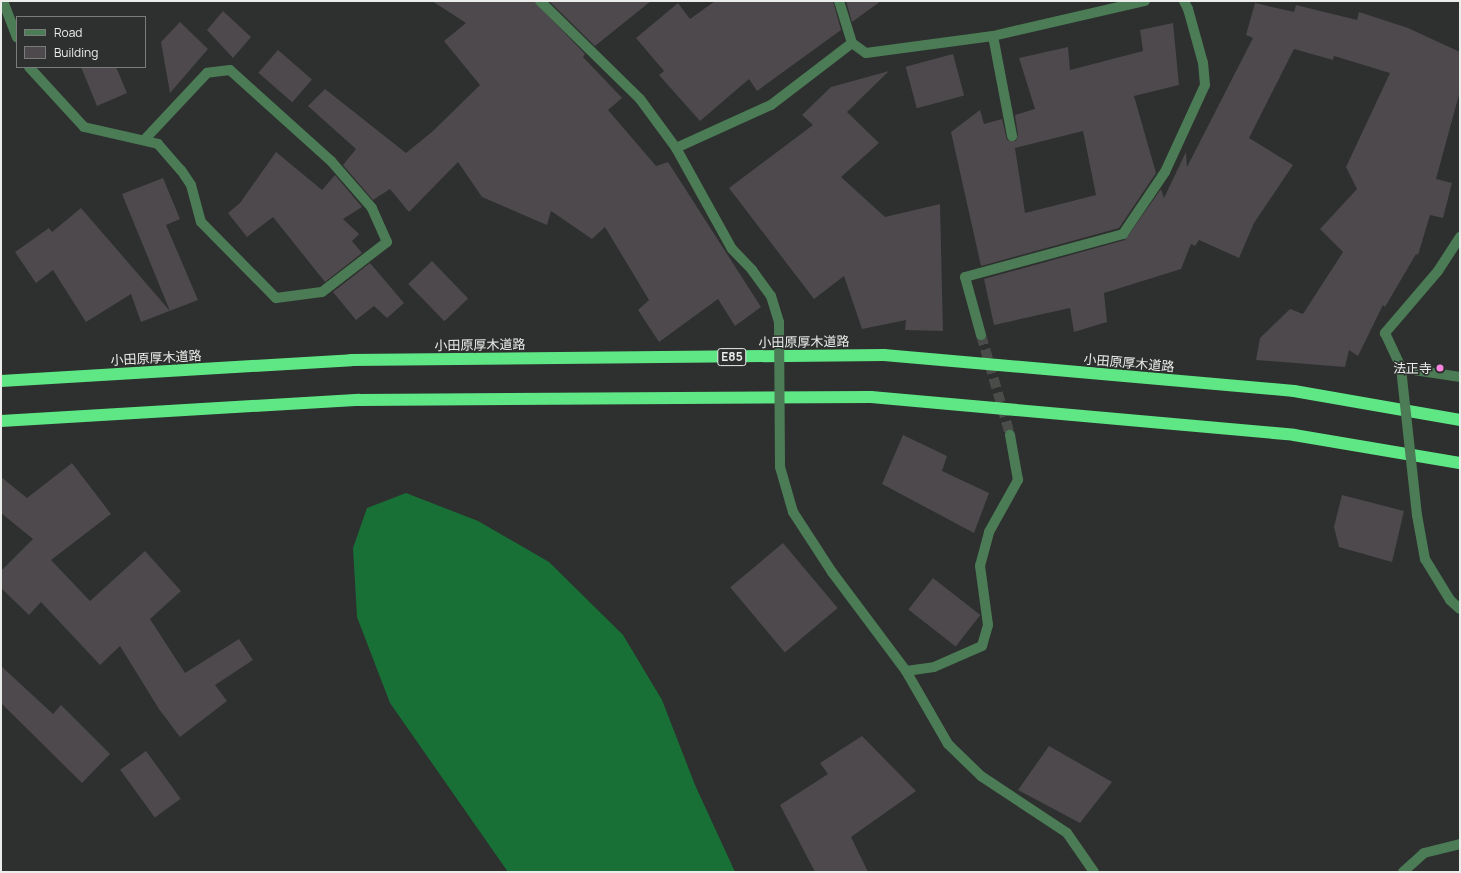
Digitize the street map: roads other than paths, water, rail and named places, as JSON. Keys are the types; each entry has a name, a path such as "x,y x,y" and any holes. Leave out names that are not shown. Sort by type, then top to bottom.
{"highway":[{"name":"小田原厚木道路","path":"1,381 351,360 884,356 1294,391 1460,420"},
{"path":"1,421 359,400 871,397 1294,434 1460,463"}],"street":[{"path":"3,1 16,34"},
{"path":"540,1 640,100 676,148 732,249 752,270 771,296 779,322 780,467 793,512 832,572 906,671 948,744 981,776 1067,833 1094,872"},
{"path":"839,1 852,43 866,53 994,36 1145,1"},
{"path":"981,334 965,277 1123,234 1165,172 1205,85 1203,63 1188,9 1184,1"},
{"path":"994,36 1012,136"},
{"path":"676,148 770,106 852,43"},
{"path":"30,68 84,127 158,144 192,185 201,222 276,298 322,292 387,242 372,208 331,161 230,70 207,73 144,140"},
{"path":"1460,237 1438,271 1385,332 1401,368 1417,516 1425,559 1450,600 1460,609"},
{"path":"1401,368 1460,377"},
{"path":"906,671 934,667 982,646 988,625 980,566 989,532 1018,480 1010,435"},
{"path":"1403,872 1424,853 1460,844"}],"tunnel":[{"path":"981,335 1010,435"}],"place":[{"name":"法正寺","path":"1440,368"}]}
